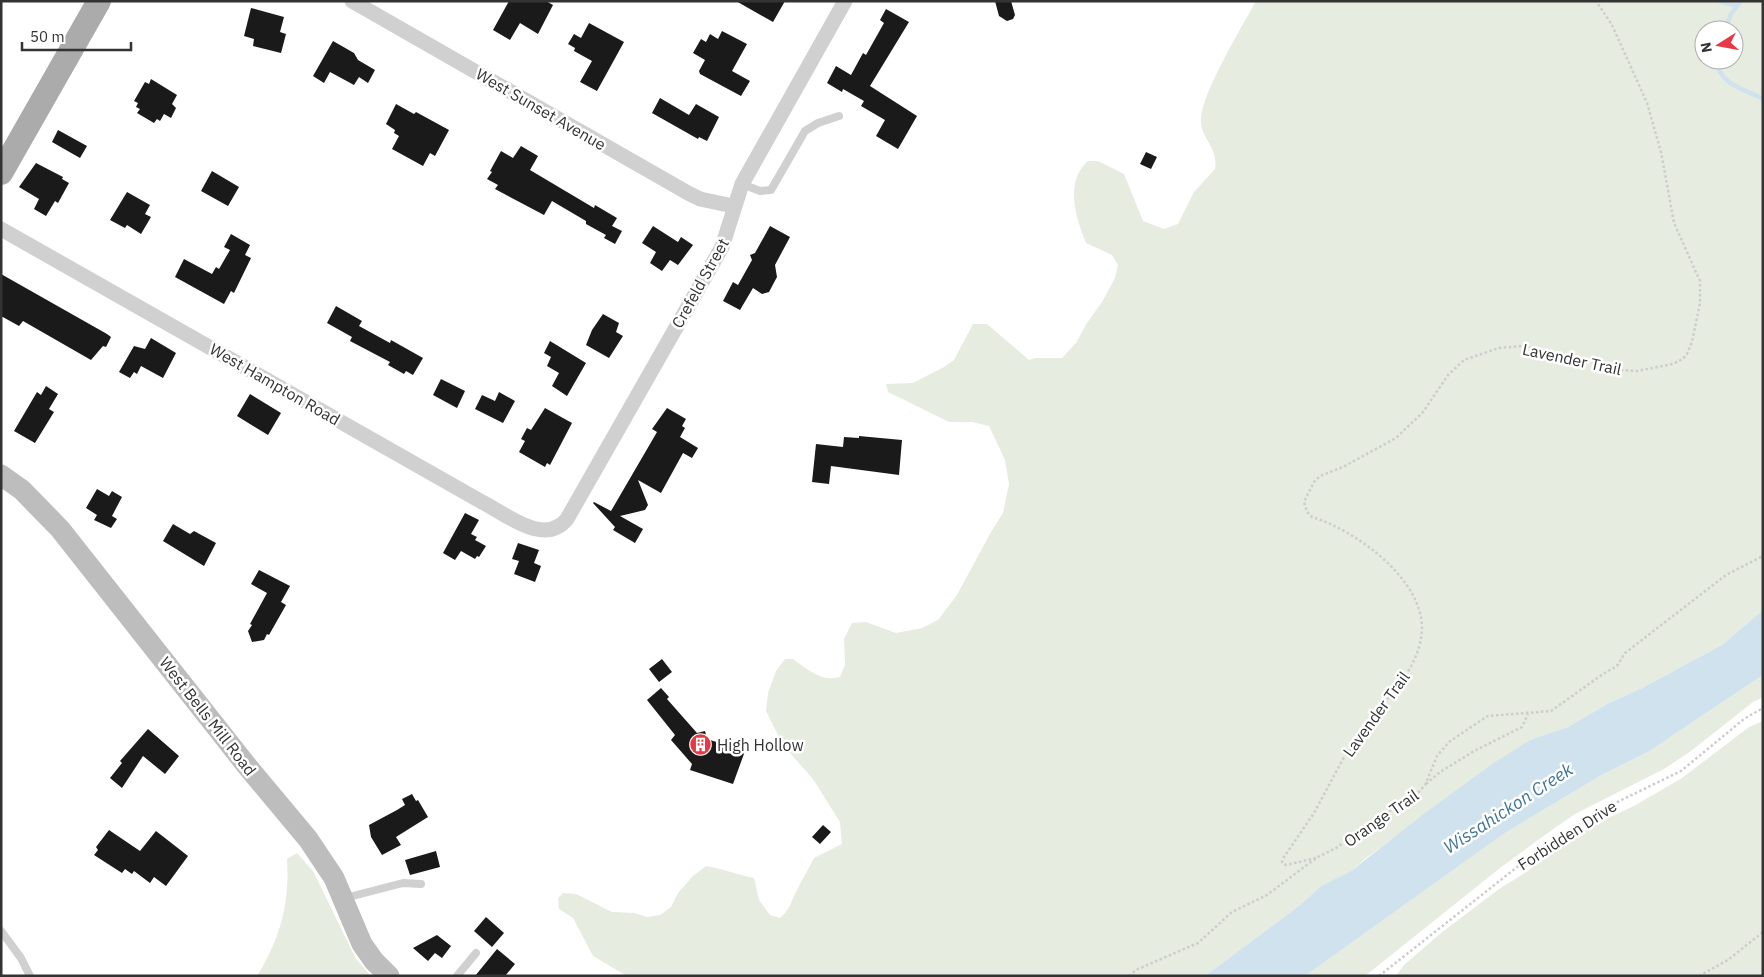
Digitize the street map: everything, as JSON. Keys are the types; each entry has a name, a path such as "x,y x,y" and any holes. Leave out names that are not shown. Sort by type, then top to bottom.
{"main road":[{"path":"1,174 99,1"}],"street":[{"name":"West Sunset Avenue","path":"352,1 688,193 700,199 733,206"},
{"name":"Crefeld Street","path":"553,530 567,519 722,247 728,234 733,206 742,184 845,1"},
{"name":"West Hampton Road","path":"1,228 482,502 534,529 553,530"},
{"name":"West Bells Mill Road","path":"1,474 22,490 48,516 308,840 334,878 362,944 374,961 389,976"}],"lane":[{"path":"742,184 760,191 771,190 806,131 818,123 838,116"},
{"path":"344,899 403,883 421,884"},
{"path":"1,931 21,958 30,976"},
{"path":"457,976 476,953"}],"path":[{"name":"Lavender Trail","path":"1316,858 1286,865 1282,862 1314,814 1343,759 1409,670 1418,654 1422,627 1420,613 1410,592 1382,559 1357,537 1309,516 1304,506 1314,482 1324,474 1343,467 1396,438 1429,405 1457,366 1470,358 1508,346 1531,347 1619,370 1637,371 1673,364 1683,359 1692,342 1700,303 1700,281 1674,223 1661,152 1647,103 1612,25 1596,1"},
{"name":"Orange Trail","path":"1129,976 1136,970 1198,944 1225,917 1267,895 1316,858 1338,847 1352,834 1416,795 1425,785 1437,756 1449,742 1488,716 1552,711 1589,683 1618,666 1625,653 1726,575 1763,556"},
{"name":"Forbidden Drive","path":"1379,976 1526,860 1603,809 1681,771 1744,719 1763,708"},
{"path":"1425,785 1440,772 1476,750 1522,727 1528,714"},
{"path":"1700,976 1728,960 1763,932"}],"shaded area":[{"path":"1256,1 1763,1 1763,610 1722,645 1642,688 1607,704 1568,727 1532,739 1366,858 1351,871 1321,886 1300,905 1205,976 627,976 593,956 573,918 559,909 558,898 563,893 576,894 612,912 634,913 647,917 660,915 671,907 678,893 693,876 706,866 754,878 759,900 770,915 780,918 789,908 814,858 842,844 840,822 813,779 783,745 766,711 768,693 776,671 785,659 793,659 815,674 826,678 840,677 845,665 844,639 852,623 866,622 896,633 922,628 938,620 957,595 1003,513 1009,484 1005,460 989,426 972,422 949,422 888,392 886,384 913,383 944,367 954,360 973,324 987,324 1029,360 1035,358 1062,358 1076,343 1102,302 1115,278 1118,265 1112,255 1086,243 1074,200 1076,179 1088,161 1098,161 1124,174 1143,221 1164,229 1178,224 1194,192 1215,169 1216,161 1203,132 1201,119 1208,93"},
{"path":"1763,675 1763,697 1753,702 1691,751 1664,769 1575,814 1549,832 1500,868 1365,976 1305,976 1505,833 1600,776 1648,752"},
{"path":"1763,721 1763,976 1396,976 1404,965 1441,933 1499,889 1528,871 1554,849 1601,821 1634,806 1682,778 1749,727"},
{"path":"297,853 313,871 356,959 371,976 257,976 272,948 282,920 287,891 287,859"}],"water":[{"name":"Wissahickon Creek","path":"1763,610 1763,675 1648,752 1600,776 1505,833 1305,976 1205,976 1300,905 1321,886 1351,871 1425,813 1495,762 1532,739 1568,727 1607,704 1642,688 1722,645"}],"building":[{"path":"509,1 546,1 553,5 538,34 520,23 510,40 493,30"},
{"path":"736,1 785,1 773,22"},
{"path":"995,1 1011,1 1015,15 1013,19 1007,21 999,16"},
{"path":"251,8 284,17 280,32 286,34 281,53 253,46 254,39 244,36"},
{"path":"886,9 909,22 870,86 917,116 898,149 876,136 885,120 861,106 864,101 843,89 842,92 827,83 836,66 851,75 863,53 866,55 884,23 880,20"},
{"path":"589,23 624,42 597,91 580,82 592,61 574,51 575,48 568,44 574,34 581,38"},
{"path":"722,31 747,44 732,71 750,81 741,96 700,74 699,71 705,60 693,53 701,39 706,42 710,34 718,39"},
{"path":"333,41 354,53 358,60 375,70 368,83 359,77 354,85 330,72 324,83 313,76"},
{"path":"151,79 177,95 172,104 176,108 171,118 164,114 160,121 157,119 154,123 137,113 140,109 136,107 138,103 134,101 145,82 149,84"},
{"path":"660,98 689,115 696,104 719,117 707,141 699,137 698,139 652,113"},
{"path":"396,104 414,114 416,112 449,130 435,156 430,153 423,166 392,149 399,136 394,133 395,130 386,124"},
{"path":"58,130 87,146 80,158 52,142"},
{"path":"521,146 538,156 530,170 594,208 595,205 617,218 612,226 622,231 615,244 604,238 606,235 586,224 586,221 552,201 544,215 495,189 498,185 487,179 501,151 513,158"},
{"path":"1146,152 1157,157 1151,169 1140,164"},
{"path":"36,163 63,177 62,179 69,183 58,203 55,201 46,216 34,209 39,199 19,187"},
{"path":"212,171 239,187 228,206 201,191"},
{"path":"127,192 150,205 145,214 151,217 141,234 127,225 125,228 110,220"},
{"path":"653,226 678,242 681,237 693,245 678,265 670,260 662,271 650,263 656,252 642,243"},
{"path":"770,226 790,237 775,265 777,277 769,292 762,294 753,288 740,310 723,301 733,282 738,285 752,260 750,255 755,253"},
{"path":"231,234 250,245 245,255 251,258 234,293 231,291 224,304 175,277 184,259 212,274 216,267 219,269 230,250 224,247"},
{"path":"1,274 107,334 111,337 106,347 103,346 91,360 23,321 19,326 1,316"},
{"path":"336,306 362,321 359,326 390,343 391,340 423,358 413,375 406,371 404,374 388,365 390,362 350,341 352,337 327,323"},
{"path":"603,314 619,323 616,332 623,336 609,358 586,345 592,330"},
{"path":"151,338 176,353 163,378 141,366 137,374 134,372 130,378 119,372 134,346 145,349"},
{"path":"550,341 586,363 567,396 552,386 559,373 547,366 551,357 544,353"},
{"path":"441,379 465,391 457,408 433,395"},
{"path":"46,386 58,394 49,409 54,412 35,443 14,431 37,392 41,395"},
{"path":"499,392 515,401 503,423 475,409 482,395 495,401"},
{"path":"250,394 281,413 268,435 237,416"},
{"path":"545,408 572,423 550,465 547,463 545,467 519,452 525,441 521,439 527,428 531,430"},
{"path":"667,408 686,419 682,426 685,428 680,437 698,448 692,458 683,453 661,493 638,480 648,505 645,510 620,516 643,529 635,543 613,530 615,527 593,503 611,511 657,432 652,429"},
{"path":"859,436 902,440 899,475 831,466 829,484 812,482 816,444 843,447 844,437 859,438"},
{"path":"97,489 109,496 112,491 122,497 112,516 117,519 111,528 94,520 97,515 86,508"},
{"path":"465,513 479,520 471,534 477,537 475,540 486,546 479,557 477,556 475,559 461,551 455,560 443,553"},
{"path":"173,524 190,534 194,531 216,543 204,566 163,541"},
{"path":"518,543 539,550 534,563 541,566 535,582 514,574 519,561 512,559"},
{"path":"259,570 290,586 281,602 286,605 269,635 267,634 264,640 252,642 248,631 252,625 250,624 267,593 251,584"},
{"path":"662,659 672,672 659,682 649,669"},
{"name":"High Hollow","path":"661,688 669,697 667,699 697,733 705,731 707,739 745,751 733,784 690,770 692,764 671,740 675,735 647,700"},
{"path":"148,729 179,756 165,774 143,756 122,788 110,778 122,763 120,761"},
{"path":"412,794 428,817 396,837 401,845 382,855 371,837 369,825 405,805 402,799"},
{"path":"823,825 831,832 820,844 812,837"},
{"path":"109,830 140,851 156,831 188,856 166,886 154,877 150,883 134,871 132,874 125,869 122,873 94,855 98,850 96,847"},
{"path":"436,851 440,867 410,875 405,860"},
{"path":"486,917 504,933 492,947 474,931"},
{"path":"437,935 451,946 442,958 435,953 428,961 413,948"},
{"path":"497,949 515,964 505,976 475,976"}],"waterway":[{"path":"1720,1 1737,6"},
{"path":"1729,20 1741,1"},
{"path":"1720,70 1734,86 1763,99"}],"place":[{"name":"High Hollow","path":"701,745"}]}
